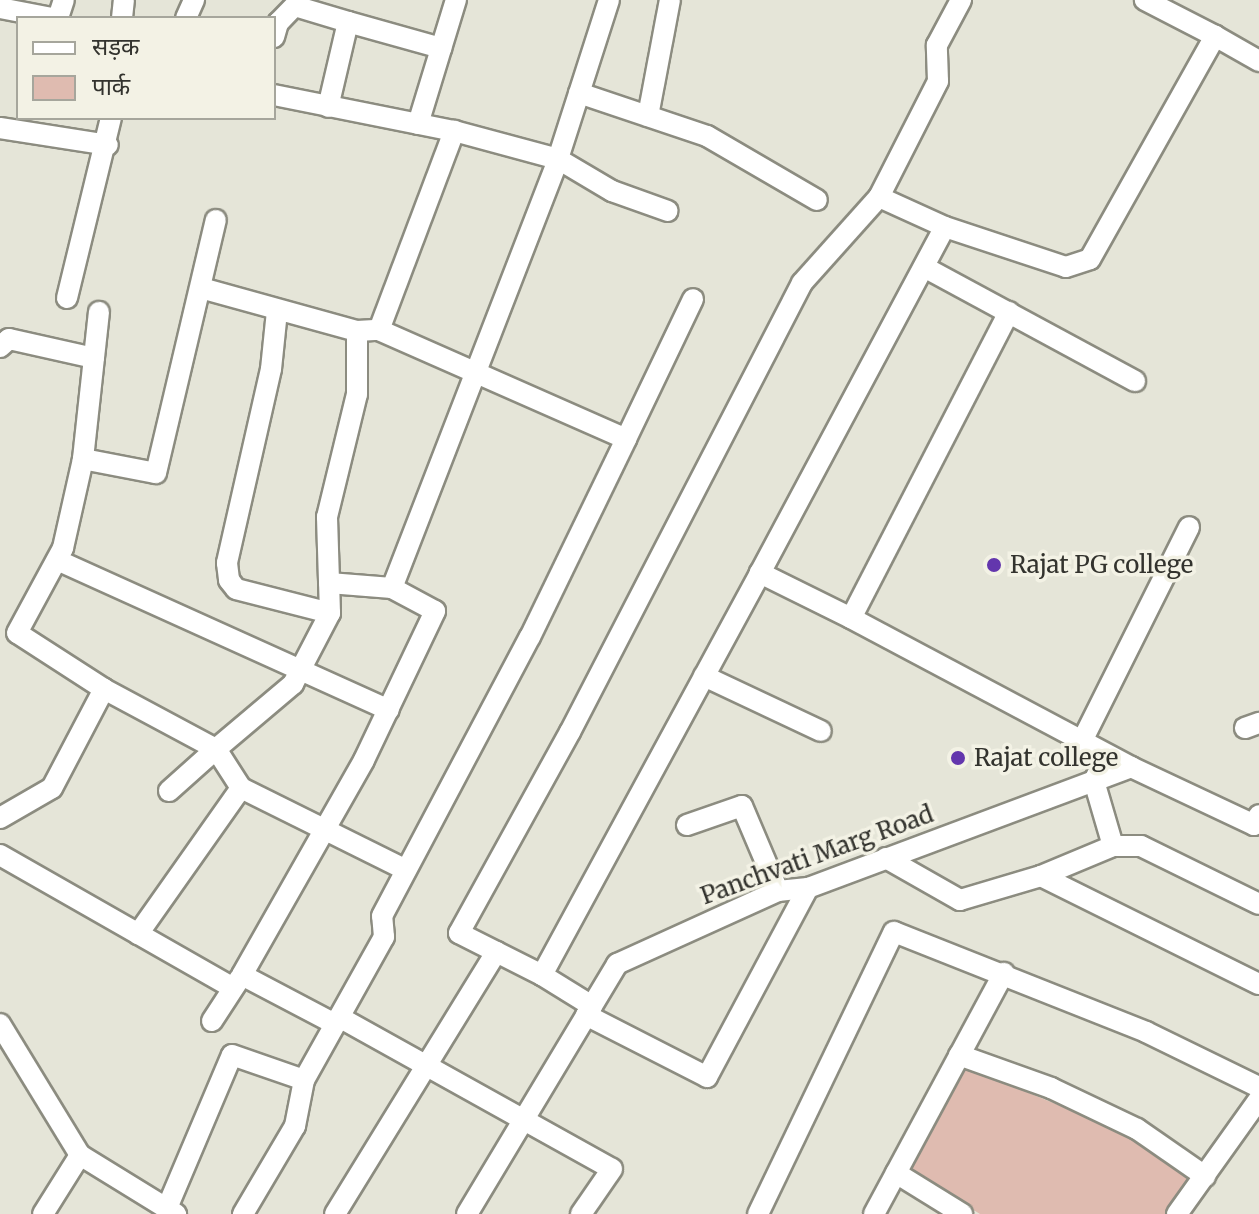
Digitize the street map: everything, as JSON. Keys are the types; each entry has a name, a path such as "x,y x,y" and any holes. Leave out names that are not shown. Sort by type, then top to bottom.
{"street":[{"path":"418,124 456,0"},
{"path":"392,588 558,159 609,0"},
{"path":"648,116 670,0"},
{"path":"808,888 707,1077 589,1010 542,975 459,933 570,732 802,283 879,197 938,81 937,45 961,0"},
{"path":"1145,0 1259,61"},
{"path":"276,30 278,23 297,2 348,22 441,48"},
{"path":"0,8 44,16"},
{"path":"328,107 348,22"},
{"path":"879,197 945,227 1066,267 1090,259 1215,36"},
{"path":"579,93 707,136 817,200"},
{"path":"276,95 454,131 558,159 612,191 668,211"},
{"path":"67,298 108,145 111,120"},
{"path":"0,128 108,145"},
{"path":"379,330 454,131"},
{"path":"83,459 156,473 194,297 201,288 216,220"},
{"path":"542,975 945,227"},
{"path":"924,267 1135,381"},
{"path":"201,288 357,331 379,330 626,439"},
{"path":"243,1214 295,1126 304,1080 384,937 382,916 530,637 693,299"},
{"path":"277,311 271,369 227,563 229,580 236,589 330,613"},
{"path":"99,312 83,459 57,560 17,633 104,689 216,749 241,788 406,870"},
{"path":"851,618 1009,312"},
{"path":"169,791 293,684 330,613 327,517 357,394 357,331"},
{"path":"0,347 9,339 94,358"},
{"path":"1082,741 1189,527"},
{"path":"57,560 389,710"},
{"path":"760,573 1131,767 1257,822"},
{"path":"212,1021 326,830 389,710 435,611 392,588 329,583"},
{"path":"704,676 821,731"},
{"path":"0,818 52,788 104,689"},
{"path":"1107,754 1094,781 1113,846"},
{"name":"Panchvati Marg Road","path":"467,1214 617,964 778,891 808,888 1131,767"},
{"path":"138,934 241,788"},
{"path":"687,825 742,806 778,891"},
{"path":"886,858 960,900 1041,876 1113,846 1141,846 1259,904"},
{"path":"0,855 138,934 238,982 337,1021 612,1169 581,1214"},
{"path":"1041,876 1259,984"},
{"path":"758,1214 894,932 1004,973 1259,1087"},
{"path":"335,1214 496,952"},
{"path":"874,1214 1004,973"},
{"path":"0,1024 80,1155 162,1209 232,1055 304,1080"},
{"path":"959,1055 1051,1088 1137,1129 1205,1176"},
{"path":"1177,1214 1259,1099"},
{"path":"43,1214 80,1155"},
{"path":"896,1173 962,1214"}],"green space":[{"path":"965,1067 1139,1138 1196,1177 1167,1214 980,1214 907,1169"}],"place":[{"name":"Rajat PG college","path":"994,565"},
{"name":"Rajat college","path":"958,758"}]}
